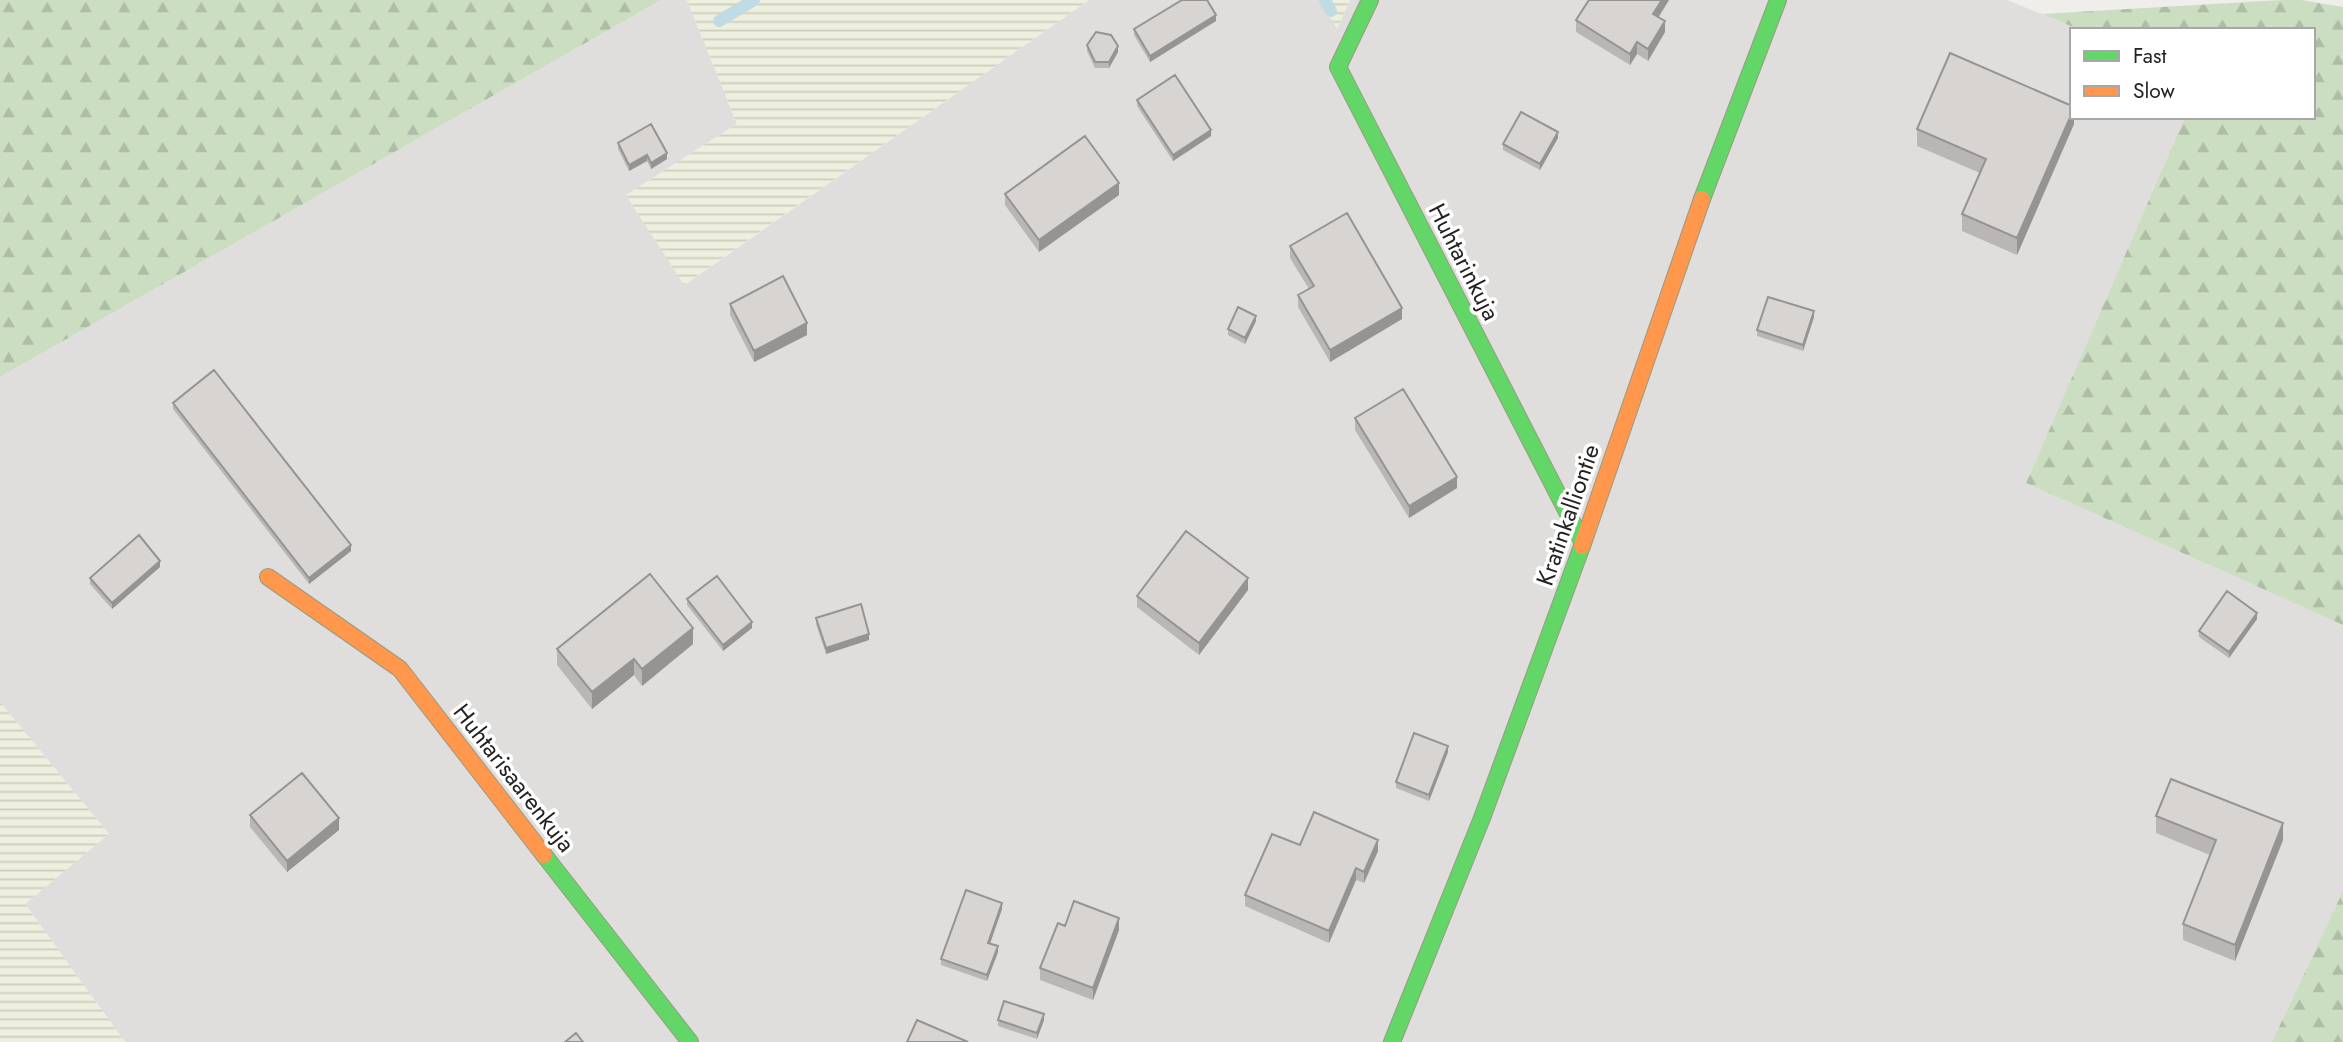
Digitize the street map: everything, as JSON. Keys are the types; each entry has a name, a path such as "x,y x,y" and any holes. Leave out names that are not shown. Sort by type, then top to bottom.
{"street":[{"name":"Huhtarinkuja","path":"1370,0 1338,67 1583,543"},
{"name":"Kratinkalliontie","path":"1392,1042 1482,818 1583,543 1693,223 1777,0"},
{"name":"Huhtarisaarenkuja","path":"268,577 400,669 690,1042"}],"shaded area":[{"path":"661,0 687,0 737,124 626,195 685,285 1089,0 1320,0 1337,28 1350,0 2007,0 2075,28 2070,28 2070,119 2184,119 2026,483 2343,625 2343,891 2272,1042 125,1042 25,904 109,834 0,702 0,377"}],"green space":[{"path":"0,0 661,0 0,377"},
{"path":"687,0 1089,0 684,285 626,195 737,124"},
{"path":"1320,0 1350,0 1337,29"},
{"path":"2282,0 2301,0 2343,7 2343,625 2026,483 2184,119 2315,119 2315,28 2075,28 2042,14"},
{"path":"0,702 109,834 25,904 125,1042 0,1042"},
{"path":"2343,891 2343,1042 2272,1042"}],"building":[{"path":"1182,0 1207,0 1216,15 1150,56 1134,29"},
{"path":"1589,0 1662,0 1653,14 1665,21 1648,49 1637,42 1630,54 1576,20"},
{"path":"1096,32 1111,35 1118,46 1109,62 1095,62 1087,45"},
{"path":"1950,53 2070,105 2070,118 2017,238 1962,214 1986,159 1917,129"},
{"path":"1175,75 1211,130 1173,155 1137,100"},
{"path":"1521,112 1558,132 1540,164 1503,144"},
{"path":"651,124 667,153 651,163 647,155 629,165 618,143"},
{"path":"1085,136 1119,183 1039,240 1005,194"},
{"path":"1347,213 1402,308 1330,350 1298,295 1314,286 1290,246"},
{"path":"783,276 807,323 754,351 730,304"},
{"path":"1768,297 1814,311 1803,345 1757,330"},
{"path":"1238,307 1256,316 1245,338 1228,329"},
{"path":"214,370 351,545 309,578 173,403"},
{"path":"1403,389 1457,477 1409,506 1355,418"},
{"path":"1186,531 1248,578 1199,643 1137,596"},
{"path":"139,535 160,561 112,603 90,578"},
{"path":"650,574 693,628 642,669 634,659 592,692 557,649"},
{"path":"717,576 752,622 723,645 687,599"},
{"path":"2227,591 2257,613 2229,652 2199,631"},
{"path":"861,604 869,634 826,648 816,618"},
{"path":"1414,733 1448,746 1429,795 1396,782"},
{"path":"302,773 339,818 287,861 250,815"},
{"path":"2171,779 2283,823 2235,945 2183,924 2216,840 2156,816"},
{"path":"1314,812 1378,840 1364,872 1356,868 1329,931 1245,895 1272,834 1300,845"},
{"path":"966,890 1002,903 988,943 998,946 987,975 941,959"},
{"path":"1074,901 1119,918 1093,988 1040,968 1058,923 1065,926"},
{"path":"1004,1001 1044,1014 1037,1033 998,1020"},
{"path":"917,1020 968,1042 907,1042"},
{"path":"576,1033 583,1042 565,1042"}],"waterway":[{"path":"719,21 754,0"},
{"path":"1325,0 1331,11"}],"traffic: fast":[{"path":"1370,0 1338,67 1583,543"},
{"path":"1702,199 1778,0"},
{"path":"1392,1042 1482,818 1582,546"},
{"path":"544,855 690,1042"}],"traffic: slow":[{"path":"1582,546 1702,199"},
{"path":"268,577 400,669 544,855"}]}
